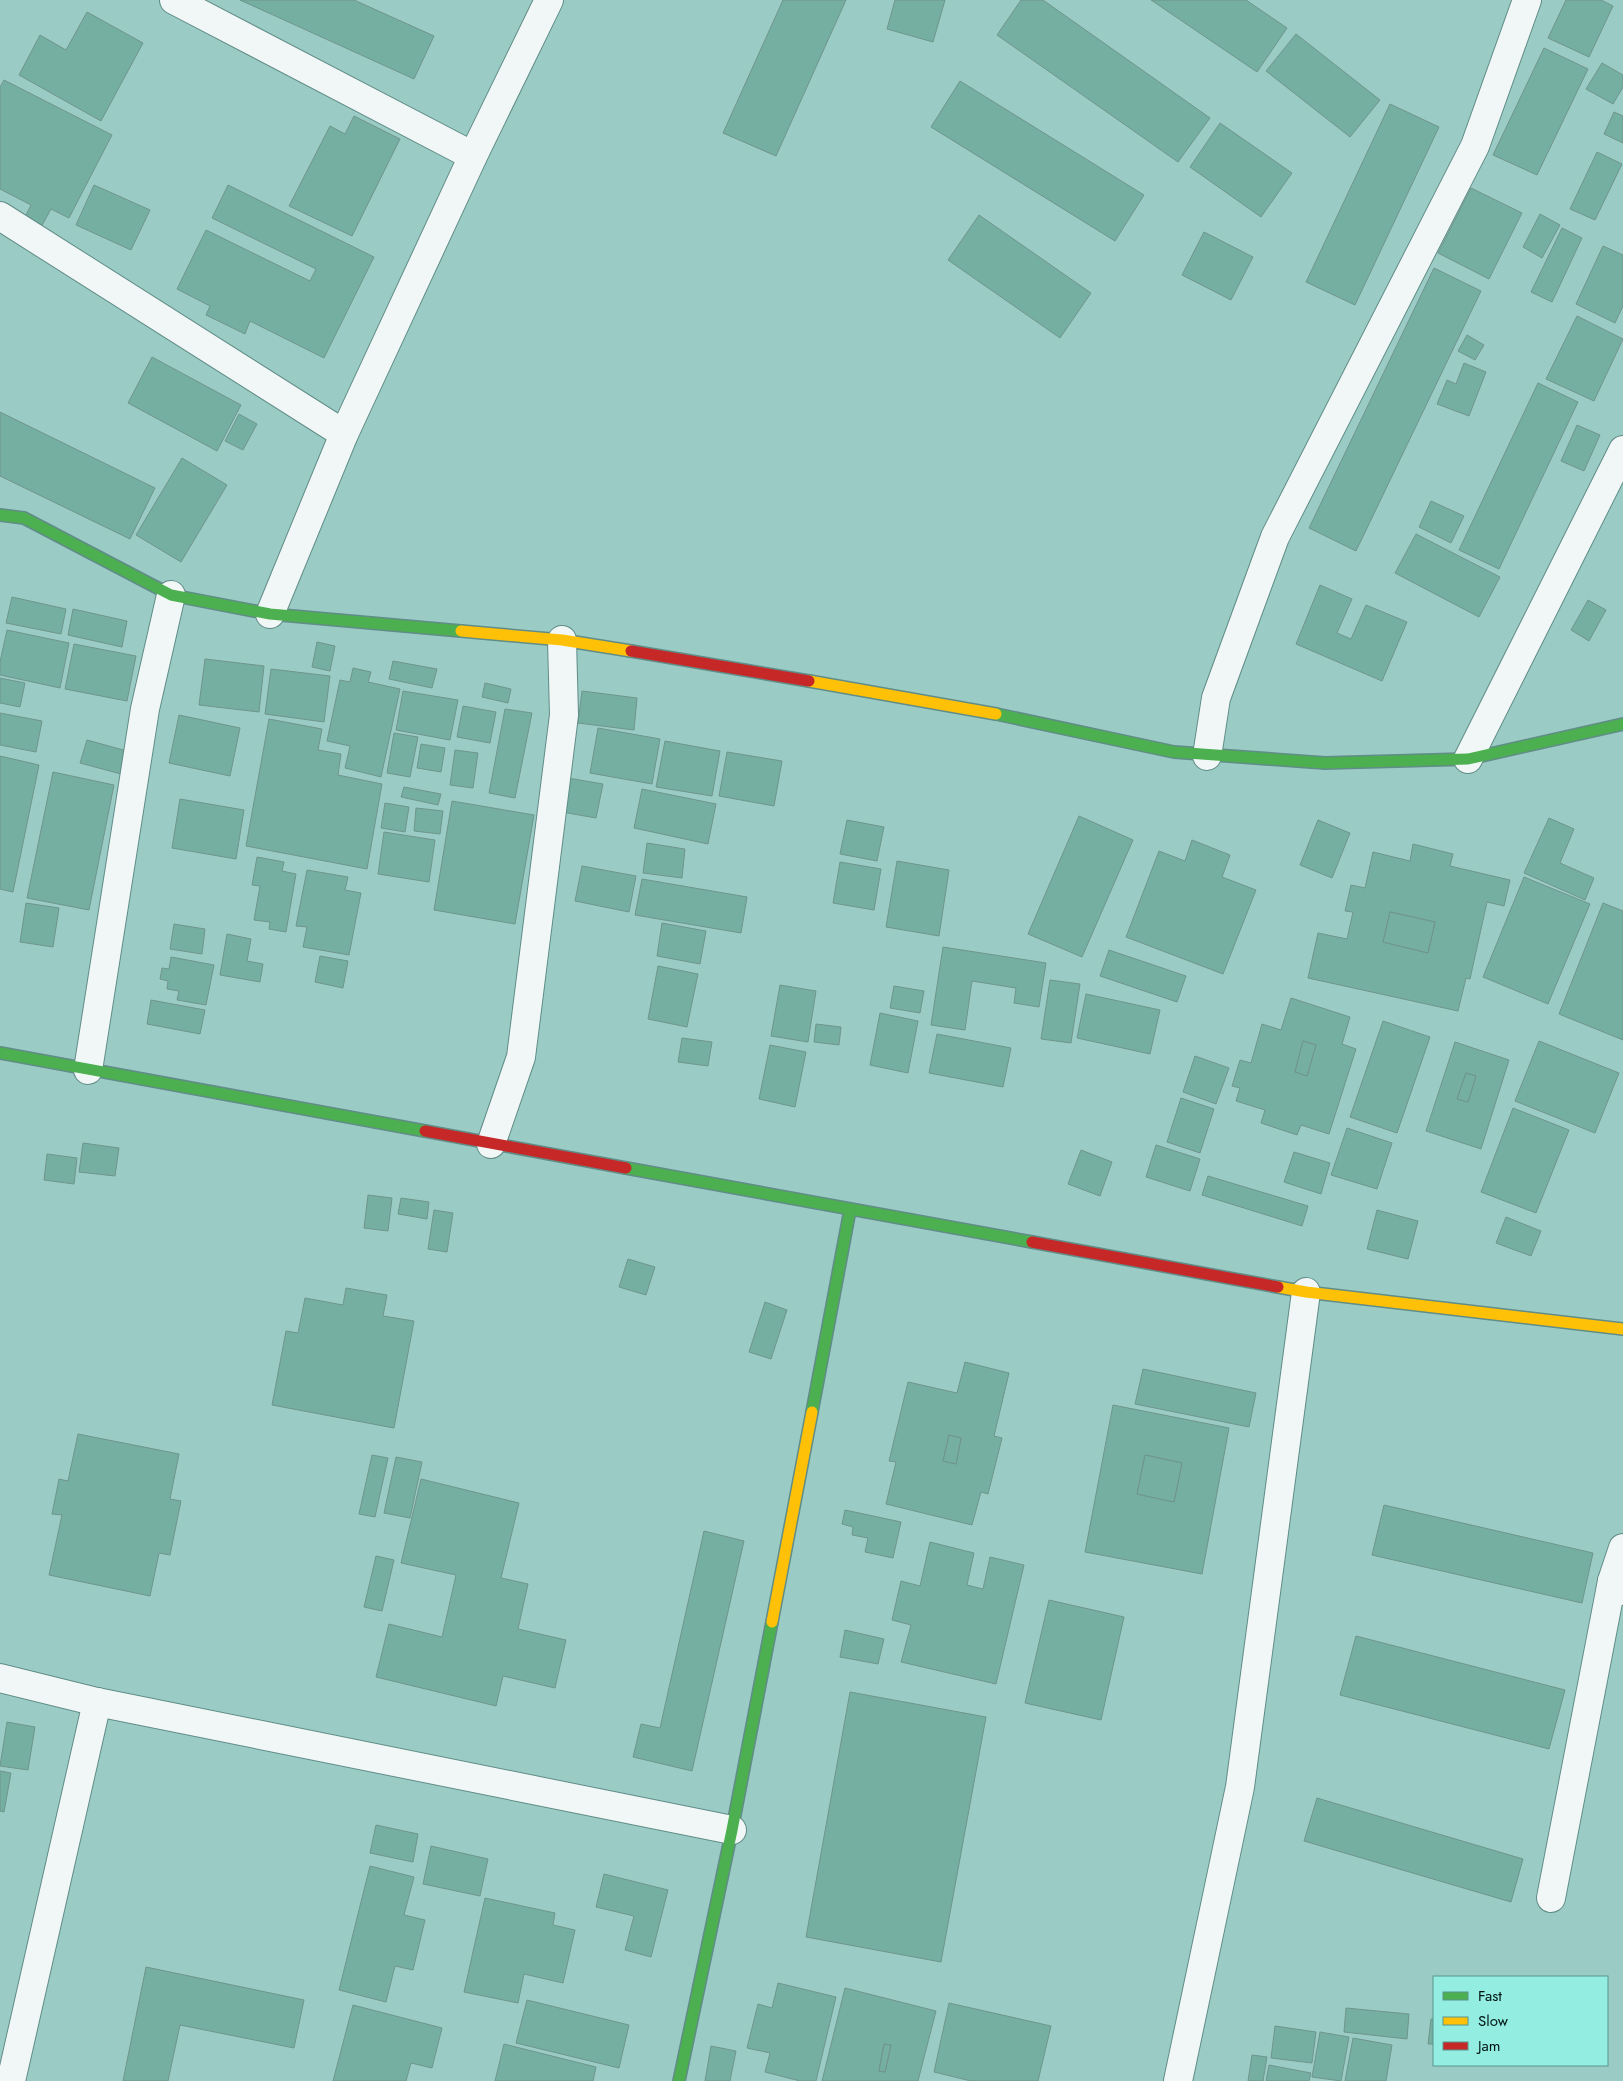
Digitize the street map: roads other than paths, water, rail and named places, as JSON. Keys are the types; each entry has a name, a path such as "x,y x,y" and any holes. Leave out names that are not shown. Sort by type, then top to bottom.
{"street":[{"path":"174,0 473,156"},
{"path":"270,614 344,434 473,156 549,0"},
{"path":"1207,756 1216,698 1275,537 1474,146 1527,0"},
{"path":"0,216 344,434"},
{"path":"1468,759 1623,450"},
{"path":"0,515 24,518 171,595 270,614 562,640 974,709 1174,752 1207,756 1325,763 1468,759 1623,724"},
{"path":"88,1070 145,709 171,595"},
{"path":"491,1144 521,1058 564,715 562,640"},
{"path":"0,1053 1306,1292 1623,1329"},
{"path":"679,2081 732,1830 850,1210"},
{"path":"1178,2081 1240,1787 1306,1292"},
{"path":"1551,1898 1618,1586 1623,1548"},
{"path":"0,1678 97,1702 732,1830"},
{"path":"11,2081 97,1702"}]}
